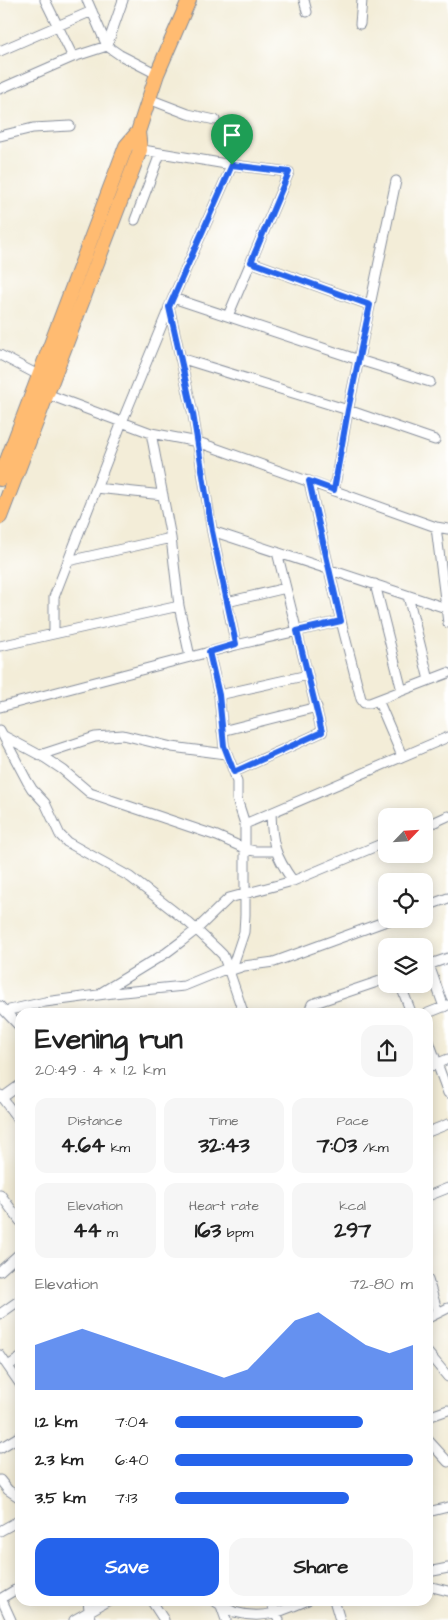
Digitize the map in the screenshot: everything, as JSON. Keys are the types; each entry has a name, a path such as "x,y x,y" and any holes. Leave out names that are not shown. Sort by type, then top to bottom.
{"main road":[{"path":"0,517 40,392 126,146 138,132 157,74 189,0"},
{"path":"45,378 140,150 138,132"},
{"path":"0,480 40,392"}],"street":[{"path":"46,0 73,57"},
{"path":"87,0 107,46 120,55 157,74"},
{"path":"107,46 123,0"},
{"path":"304,0 306,12"},
{"path":"360,24 362,0"},
{"path":"0,51 92,11"},
{"path":"0,89 73,57 107,46"},
{"path":"150,100 188,114 215,120"},
{"path":"0,136 34,128 70,126"},
{"path":"126,146 160,154 289,172 228,316"},
{"path":"135,220 160,154"},
{"path":"54,632 54,597 171,302 232,165"},
{"path":"334,490 348,410 396,181"},
{"path":"251,262 370,305"},
{"path":"171,302 228,316 430,382"},
{"path":"171,302 180,358 198,442 212,531 236,644"},
{"path":"0,355 45,378"},
{"path":"180,358 348,410 435,440"},
{"path":"40,392 151,433 198,442 436,527 448,529"},
{"path":"151,433 170,538 179,606 190,656"},
{"path":"309,481 361,700 366,704 448,673"},
{"path":"96,488 163,495"},
{"path":"436,527 448,623"},
{"path":"212,531 446,608"},
{"path":"68,561 170,538"},
{"path":"234,772 320,734 322,729 277,552"},
{"path":"375,584 402,691"},
{"path":"227,602 286,588"},
{"path":"408,596 429,680"},
{"path":"0,646 54,632 179,606"},
{"path":"0,707 236,644 341,621"},
{"path":"209,652 219,695 226,754 237,782 237,799 245,824 246,893 244,932 234,962 229,970"},
{"path":"219,695 308,675"},
{"path":"378,700 402,756"},
{"path":"222,731 317,707"},
{"path":"2,733 63,770 90,793 217,836 246,849 275,851"},
{"path":"2,733 26,781 48,808 63,839 130,877 196,930 222,955 242,1008"},
{"path":"40,755 96,737 123,734 172,747 226,754"},
{"path":"245,824 448,737"},
{"path":"271,813 275,851 282,866 293,881"},
{"path":"433,823 448,816"},
{"path":"98,995 166,953 196,930 225,901 235,896 293,881 378,845"},
{"path":"433,904 448,898"},
{"path":"2,1008 184,986 244,966 274,962 378,924"},
{"path":"433,963 448,958"},
{"path":"433,980 446,1006 433,1011"},
{"path":"310,1008 312,1004 378,982"},
{"path":"404,993 409,1008"},
{"path":"2,1008 15,1021"},
{"path":"433,1053 448,1093"},
{"path":"433,1065 448,1059"},
{"path":"15,1088 1,1097 15,1115"},
{"path":"433,1130 448,1124"},
{"path":"433,1194 448,1188"},
{"path":"0,1194 15,1214"},
{"path":"0,1271 15,1258"},
{"path":"433,1296 438,1313"},
{"path":"0,1314 15,1304"},
{"path":"433,1316 448,1308"},
{"path":"0,1355 15,1376"},
{"path":"433,1359 448,1377"},
{"path":"8,1366 15,1361"},
{"path":"433,1415 448,1410"},
{"path":"0,1448 15,1439"},
{"path":"433,1446 448,1462"},
{"path":"0,1480 8,1490 15,1495"},
{"path":"433,1511 448,1507"},
{"path":"0,1532 15,1523"},
{"path":"433,1571 448,1568"},
{"path":"433,1587 448,1591"},
{"path":"11,1620 0,1598 15,1590"},
{"path":"74,1620 90,1616 102,1606"},
{"path":"155,1606 164,1620"},
{"path":"219,1606 226,1620"},
{"path":"224,1606 248,1617 258,1618 278,1617 297,1606"},
{"path":"336,1606 340,1620"}],"route":[{"path":"232,165 289,172 251,262 370,305 348,410 334,490 309,481 341,621 297,631 322,732 234,772 224,746 219,695 209,652 236,644 212,531 193,414 169,307 232,165"}]}
